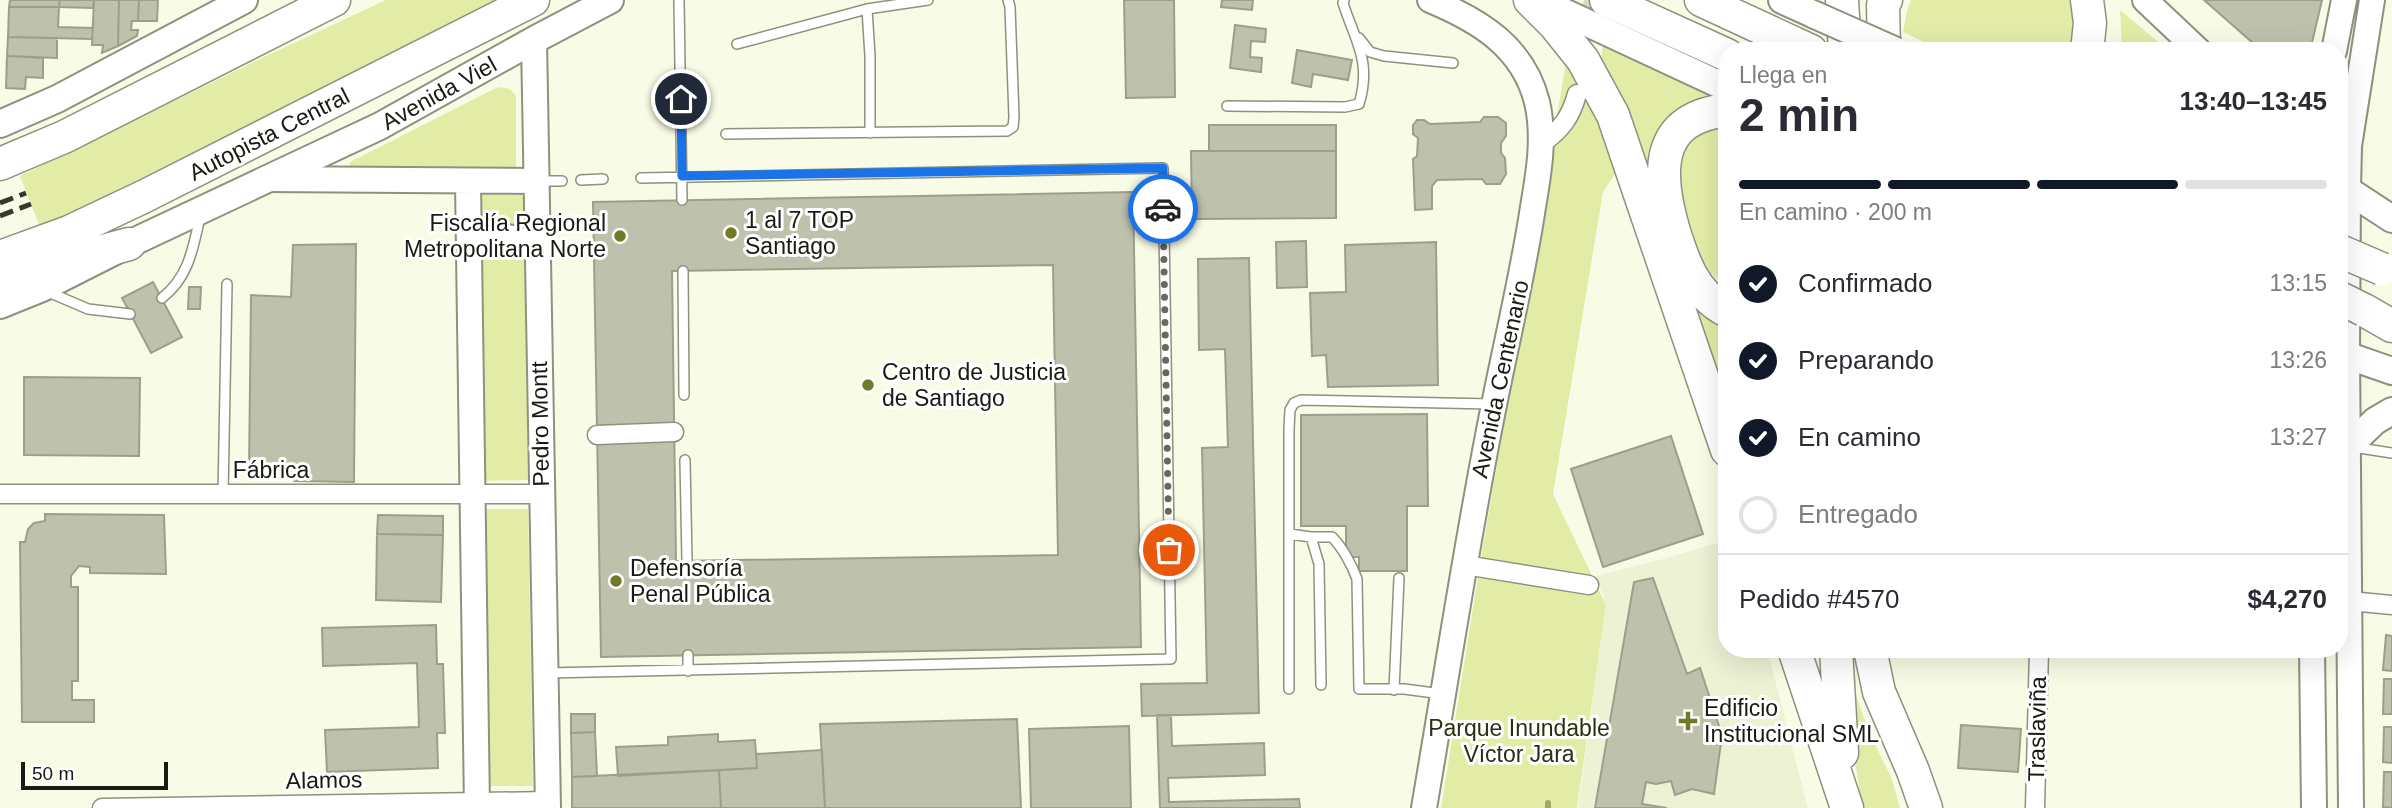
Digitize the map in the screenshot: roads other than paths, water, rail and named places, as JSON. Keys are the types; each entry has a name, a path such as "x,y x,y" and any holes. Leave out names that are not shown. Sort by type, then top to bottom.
{"highway":[{"path":"0,164 64,137 334,0"},
{"name":"Autopista Central","path":"0,257 69,232 145,196 533,0"},
{"path":"1530,0 1555,25 1583,60 1614,115 1718,423"},
{"path":"1606,0 1718,51"},
{"path":"1701,0 1792,42"},
{"path":"2087,0 2091,23 2088,42"},
{"path":"1884,2 1884,42"},
{"path":"1828,7 1842,42"},
{"path":"1718,112 1691,120 1677,132 1664,157 1662,174 1668,209 1688,272 1705,296 1718,305"},
{"path":"0,279 129,244"},
{"path":"2348,255 2387,272"},
{"path":"2352,304 2392,326"},
{"path":"1797,658 1849,808"},
{"path":"1836,658 1839,723 1849,808"},
{"path":"1872,658 1883,703 1926,808"}],"main road":[{"path":"0,124 57,99 244,0"},
{"name":"Avenida Viel","path":"0,305 42,288 380,126 610,0"},
{"path":"1538,0 1718,84"},
{"path":"1782,0 1828,7 1882,42"},
{"path":"2348,191 2392,219"},
{"path":"2348,356 2392,371"},
{"path":"2348,447 2362,432 2392,411"}],"street":[{"name":"Avenida Centenario","path":"1424,808 1494,404 1527,247 1541,144 1536,100 1518,62 1485,27 1430,0"},
{"path":"2145,0 2189,42"},
{"path":"2336,42 2344,0"},
{"path":"2348,154 2372,0"},
{"name":"Pedro Montt","path":"534,40 548,804"},
{"path":"1541,144 1565,124 1577,94"},
{"name":"Avenida Viel","path":"265,179 536,181"},
{"path":"468,182 477,805"},
{"path":"469,252 484,240 500,236 517,238 537,251"},
{"path":"597,435 674,432"},
{"path":"2348,447 2351,808"},
{"name":"Fábrica","path":"0,494 541,494"},
{"path":"1465,565 1589,585"},
{"path":"2350,601 2392,605"},
{"name":"Traslaviña","path":"2035,808 2039,658"},
{"path":"2312,658 2314,808"},
{"name":"Alamos","path":"102,808 548,804"}],"lane":[{"path":"679,0 682,200"},
{"path":"737,44 866,3 928,0"},
{"path":"726,134 1007,131 1013,127 1008,0"},
{"path":"1344,0 1350,24 1370,52 1384,56 1453,63"},
{"path":"866,3 870,56 870,133"},
{"path":"1227,106 1345,107 1359,104 1364,86 1364,69 1357,37"},
{"path":"546,673 1171,659 1163,168 641,178"},
{"path":"581,180 603,179"},
{"path":"536,181 562,181"},
{"path":"162,298 185,273 202,209"},
{"path":"683,271 684,395"},
{"path":"223,494 227,284"},
{"path":"42,288 88,309 130,314"},
{"path":"1289,689 1289,429 1290,410 1294,403 1301,400 1494,404"},
{"path":"2348,447 2392,453"},
{"path":"685,460 687,561"},
{"path":"1290,534 1332,537 1351,565 1357,579 1359,689 1443,694"},
{"path":"1311,537 1319,564 1321,685"},
{"path":"1394,690 1399,578"},
{"path":"688,656 688,671"}],"waterway":[{"path":"1548,803 1548,808"}],"tunnel":[{"path":"1582,62 1593,0"}],"railway":[{"path":"0,203 26,193"},
{"path":"0,216 31,204"}],"place":[{"name":"1 al 7 TOP Santiago","path":"731,233"},
{"name":"Fiscalía Regional Metropolitana Norte","path":"620,236"},
{"name":"Centro de Justicia de Santiago","path":"868,385"},
{"name":"Defensoría Penal Pública","path":"616,581"},
{"name":"Edificio Institucional SML","path":"1688,721"}],"park label":[{"name":"Parque Inundable Víctor Jara","path":"1519,741"}]}
